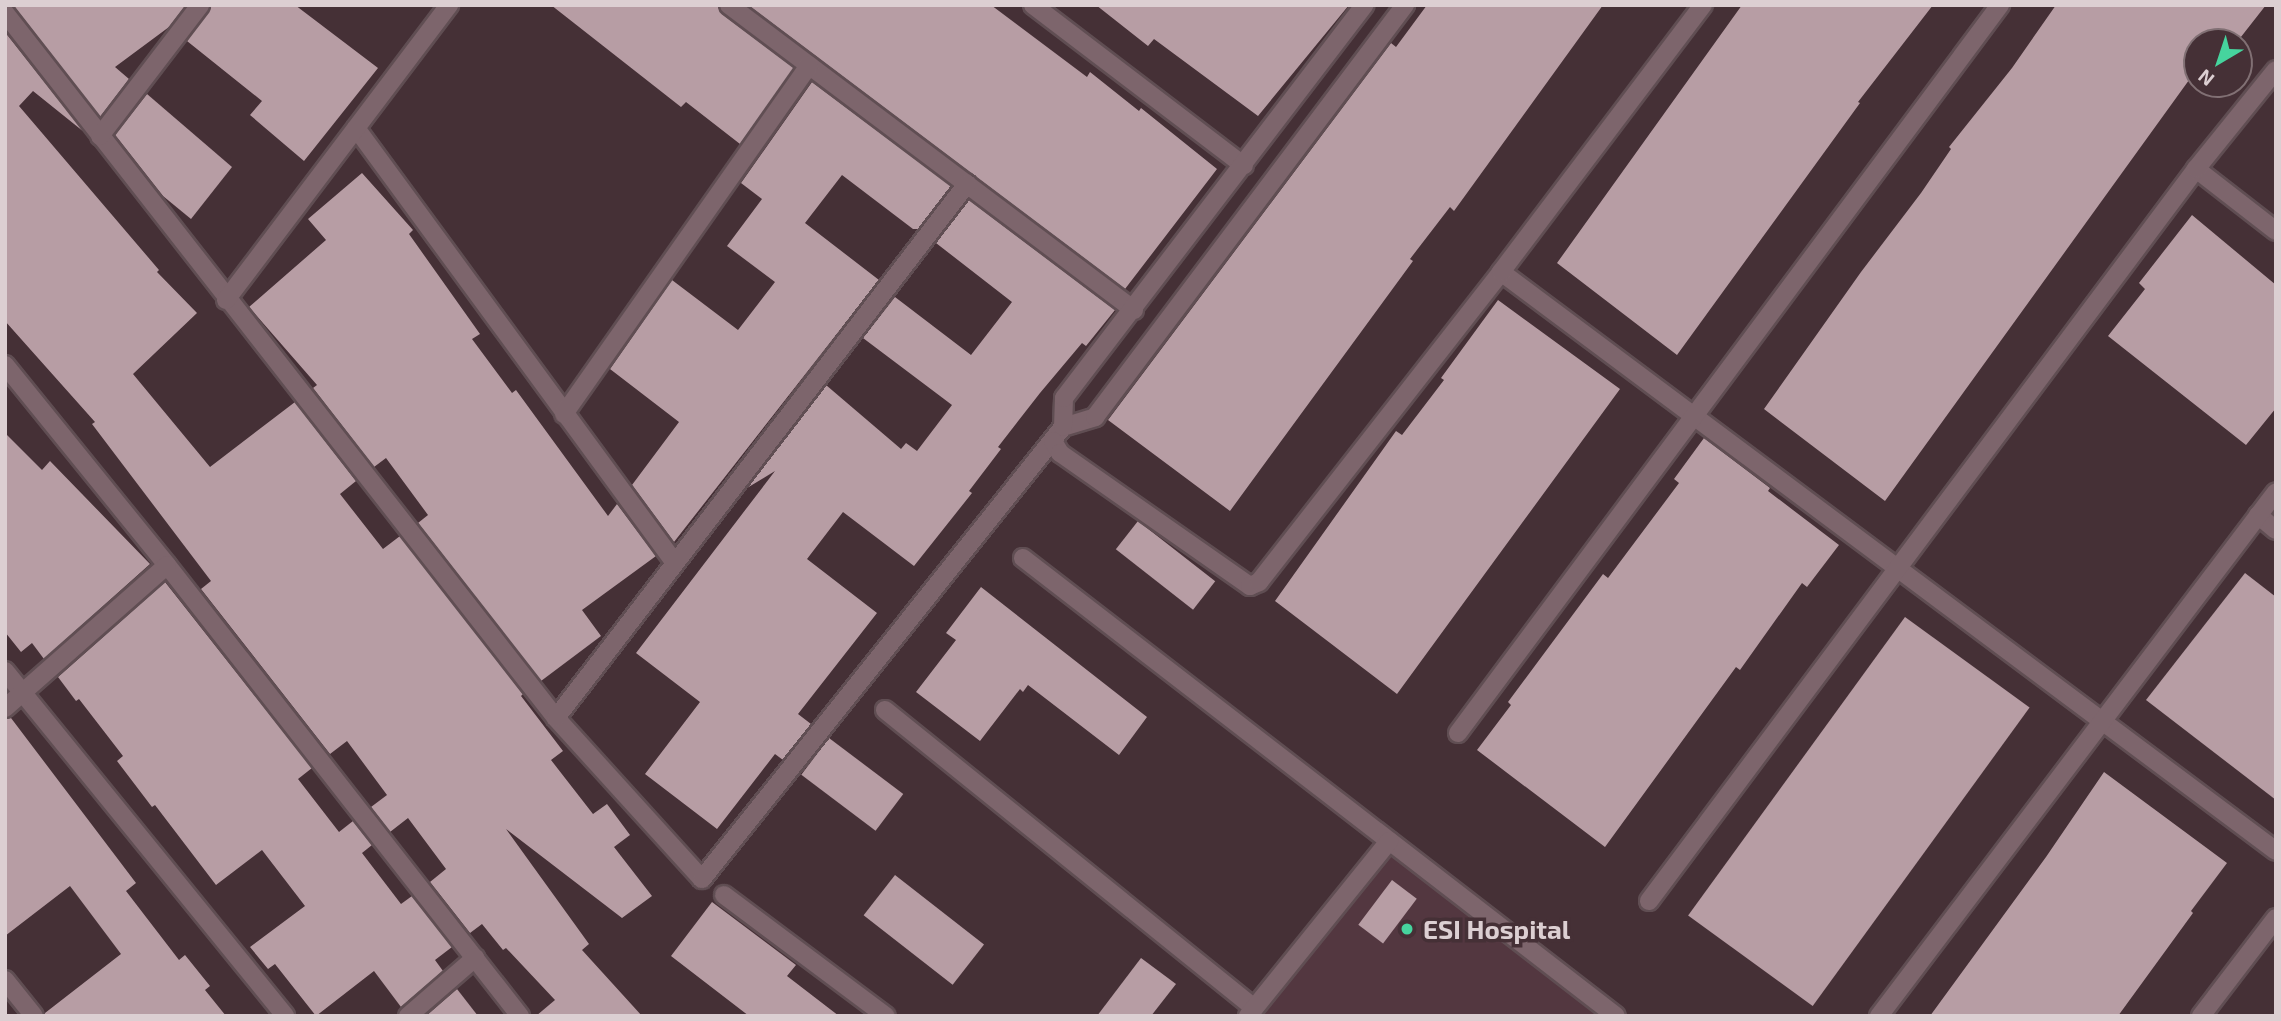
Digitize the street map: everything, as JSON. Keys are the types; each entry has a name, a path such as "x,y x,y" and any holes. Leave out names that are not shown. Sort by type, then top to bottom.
{"street":[{"path":"100,136 200,5"},
{"path":"226,299 449,5"},
{"path":"729,5 1134,310"},
{"path":"1033,5 1244,166"},
{"path":"1366,5 1064,398 1058,434 1060,453 1250,586 1259,582 1501,272 1703,5"},
{"path":"5,12 226,299 556,718 702,879 1058,434 1095,417 1405,5"},
{"path":"1458,733 2000,5"},
{"path":"564,414 809,66"},
{"path":"1649,901 2196,169 2276,70"},
{"path":"356,128 675,564"},
{"path":"2196,169 2276,231"},
{"path":"556,718 967,184"},
{"path":"1501,272 2276,851"},
{"path":"5,365 167,565 520,1016"},
{"path":"1879,1016 2276,492"},
{"path":"2258,515 2276,530"},
{"path":"1023,558 1616,1016"},
{"path":"5,708 167,565"},
{"path":"5,671 285,1016"},
{"path":"885,710 1251,1012 1389,841"},
{"path":"724,895 886,1016"},
{"path":"2201,1016 2276,918"},
{"path":"408,1016 475,958"},
{"path":"5,980 34,1016"}],"shaded area":[{"name":"ESI Hospital","path":"1383,842 1607,1016 1254,1016"}],"building":[{"path":"13,5 186,5 169,27 115,67 129,79 100,117"},
{"path":"211,5 295,5 378,68 304,161 250,115 262,101 187,41"},
{"path":"551,5 718,5 722,14 794,68 740,144 686,102 681,107"},
{"path":"748,5 991,5 1087,77 1090,72 1139,111 1141,108 1217,169 1125,289"},
{"path":"1096,5 1349,5 1258,116 1154,39 1148,46"},
{"path":"1427,5 1603,5 1454,211 1450,207 1410,259 1413,261 1230,511 1108,420 1391,43 1396,47"},
{"path":"1742,5 1933,5 1858,102 1860,103 1677,355 1557,263"},
{"path":"2056,5 2266,5 2248,28 2183,28 2183,88 1885,501 1764,409 1921,193 1951,149 1949,147 2012,68"},
{"path":"5,32 84,132 33,91 19,106 159,270 157,272 197,313 133,374 210,467 295,402 356,481 340,494 383,549 400,536 523,694 521,696 563,751 551,760 593,814 607,804 630,835 614,847 652,896 622,918 506,829 589,944 582,950 642,1016 536,1016 555,1000 506,948 503,950 482,924 470,933 430,882 446,869 408,818 390,832 371,807 387,795 347,741 330,754 201,589 211,581 92,424 95,422 5,321"},
{"path":"812,82 951,186 918,229 913,229 842,175 805,223 879,280 674,542 632,485 679,422 610,369 672,280 738,330 775,282 727,246 762,199 741,183"},
{"path":"147,94 232,167 191,219 163,196 115,135"},
{"path":"362,173 413,230 409,234 480,334 472,339 512,393 516,390 608,516 617,504 656,556 582,610 601,636 541,681 418,523 428,515 386,458 374,467 313,388 317,385 249,307 326,240 308,219"},
{"path":"969,200 1115,310 1086,346 1082,343 1040,393 998,447 1001,449 969,491 972,493 914,566 843,512 807,559 877,613 798,714 811,724 783,760 775,754 717,829 645,774 700,702 636,653 775,471 747,488 826,385 901,449 906,443 917,451 952,405 863,338 895,297 971,355 1012,302 936,243"},
{"path":"2192,215 2276,285 2276,408 2246,445 2108,336 2145,289 2139,283"},
{"path":"1498,300 1620,389 1397,694 1275,601 1396,431 1402,435 1444,380 1441,378"},
{"path":"5,433 42,470 50,461 150,564 44,659 32,643 21,652 5,632"},
{"path":"1704,438 1839,545 1807,587 1802,583 1740,670 1736,667 1605,847 1477,750 1511,705 1508,702 1603,574 1608,578 1679,483 1674,479"},
{"path":"1138,521 1215,581 1193,610 1116,549"},
{"path":"2245,573 2276,597 2276,800 2146,700"},
{"path":"165,582 312,768 298,779 339,832 353,821 372,845 362,853 401,904 412,896 452,947 435,960 443,971 401,1007 374,971 316,1016 275,964 268,969 250,947 305,906 262,850 216,885 155,805 152,807 117,761 123,756 79,699 76,701 58,677"},
{"path":"981,587 1147,717 1119,755 1028,685 1023,692 1020,689 980,741 916,692 956,640 946,633"},
{"path":"1905,617 2030,708 1813,1006 1688,916"},
{"path":"11,718 136,883 126,891 179,960 185,955 210,986 205,990 226,1016 45,1016 45,1013 121,954 70,886 5,936 5,719"},
{"path":"829,738 903,794 876,831 801,775"},
{"path":"2104,772 2227,863 2191,911 2193,913 2118,1016 1930,1016 2046,857"},
{"path":"895,875 984,945 953,985 864,915"},
{"path":"1392,880 1417,899 1383,943 1358,925"},
{"path":"712,902 796,965 787,976 839,1016 749,1016 671,956"},
{"path":"1141,958 1176,984 1151,1016 1097,1016"},
{"path":"457,989 478,1016 426,1016"}],"place":[{"name":"ESI Hospital","path":"1407,929"}]}
